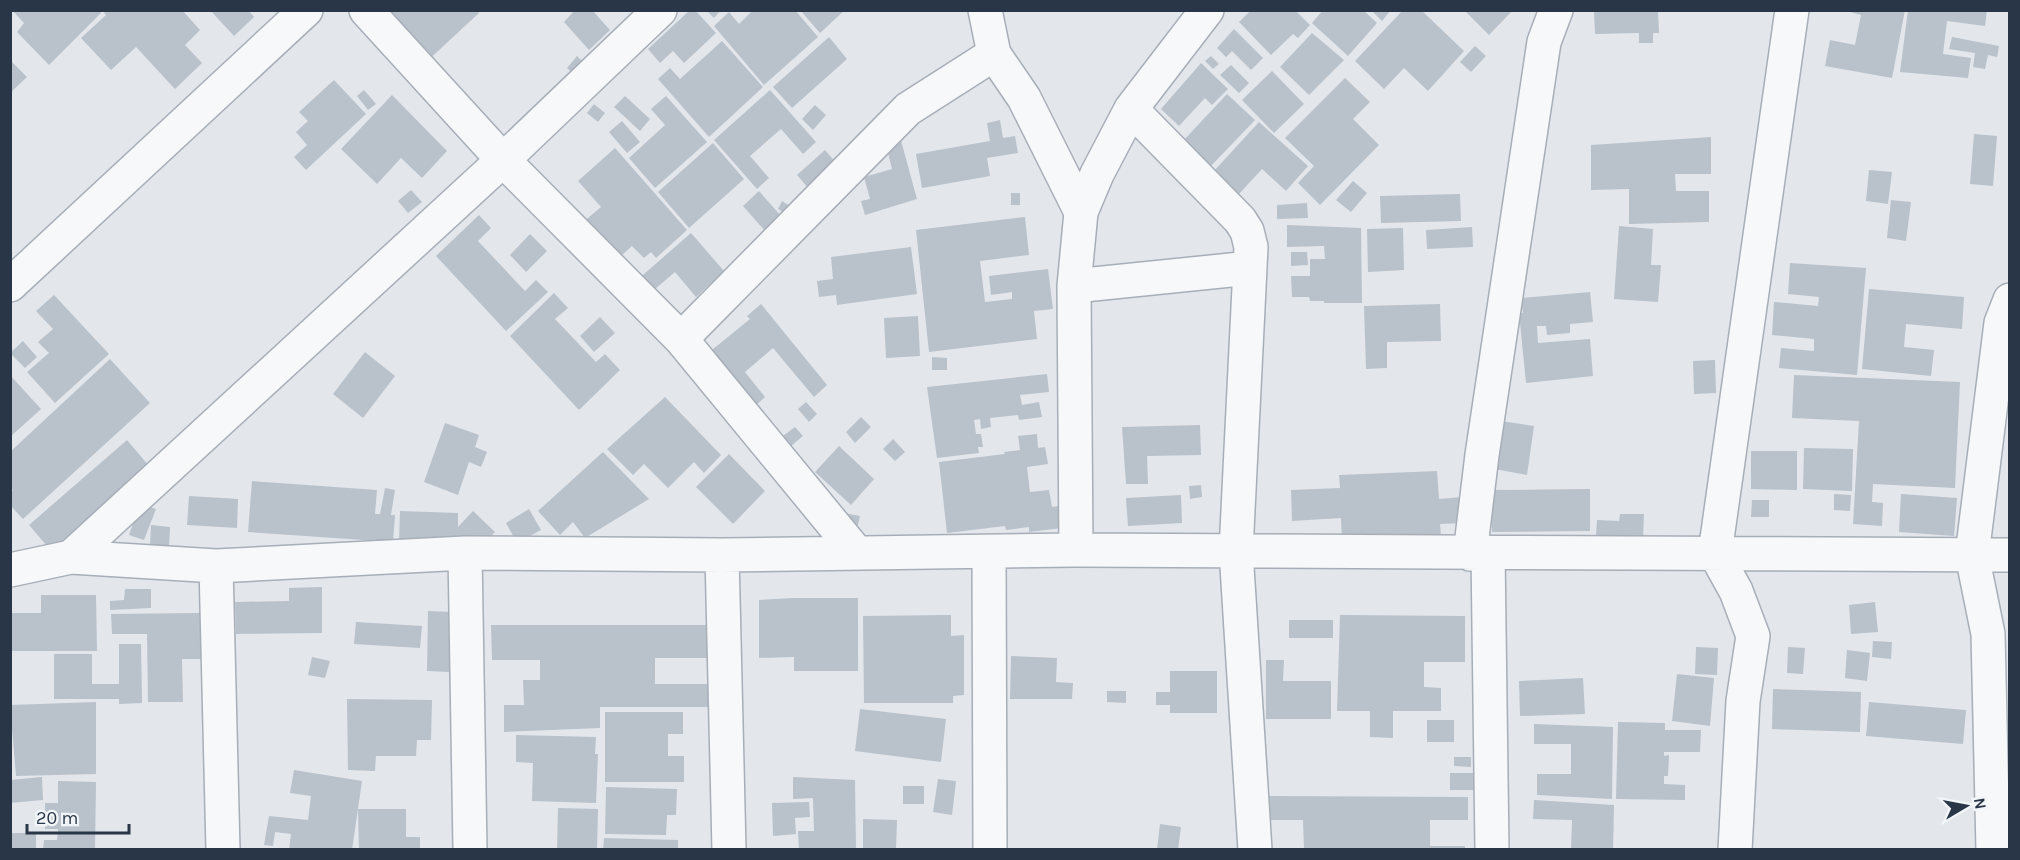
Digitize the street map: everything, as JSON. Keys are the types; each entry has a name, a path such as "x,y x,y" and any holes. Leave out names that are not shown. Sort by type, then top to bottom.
{"street":[{"path":"10,285 306,10"},
{"path":"366,10 503,160 681,339 857,554"},
{"path":"70,557 503,160 660,10"},
{"path":"985,10 994,54 1024,98 1081,212"},
{"path":"1076,550 1074,286 1081,212 1097,174 1131,110 1207,10"},
{"path":"1492,849 1479,553 1482,455 1544,42 1556,10"},
{"path":"1735,849 1743,701 1753,636 1736,591 1715,553 1792,10"},
{"path":"681,339 908,108 994,54"},
{"path":"1131,110 1240,220 1251,247 1236,551 1255,849"},
{"path":"1074,286 1250,268"},
{"path":"1993,849 1988,633 1972,555 2001,323 2010,300"},
{"path":"10,570 70,557 216,566 465,553 722,555 1076,550 2010,555"},
{"path":"989,552 990,849"},
{"path":"465,553 470,849"},
{"path":"722,555 729,849"},
{"path":"216,566 223,849"}],"building":[{"path":"12,10 99,10 101,13 49,65 17,32 24,23"},
{"path":"106,10 182,10 200,30 185,45 202,63 175,89 136,47 111,70 81,38 106,15 104,13"},
{"path":"210,10 248,10 254,17 234,36"},
{"path":"373,10 477,10 479,13 424,64"},
{"path":"575,10 592,10 610,30 589,50 564,22"},
{"path":"690,10 695,10 716,33 684,63 673,51 660,63 648,49"},
{"path":"706,10 721,10 714,18"},
{"path":"753,10 795,10 818,37 764,85 714,26 729,12 739,24"},
{"path":"800,10 845,10 820,33"},
{"path":"1251,10 1295,10 1310,25 1298,38 1293,34 1271,55 1239,22"},
{"path":"1323,10 1363,10 1377,23 1348,56 1312,23"},
{"path":"1371,10 1391,10 1382,21"},
{"path":"1403,10 1421,10 1464,51 1428,91 1404,68 1384,89 1355,61"},
{"path":"1464,10 1513,10 1489,35"},
{"path":"1594,10 1658,10 1659,33 1653,33 1653,43 1639,43 1639,33 1595,34"},
{"path":"1843,10 1905,10 1892,78 1825,66 1830,40 1855,45 1861,15"},
{"path":"1908,10 1987,10 1985,26 1947,21 1943,54 1971,58 1968,78 1900,72"},
{"path":"1234,29 1263,58 1251,70 1232,51 1226,57 1217,48"},
{"path":"1312,33 1344,60 1309,95 1280,67"},
{"path":"829,37 847,59 792,108 773,87"},
{"path":"1952,37 1999,46 1997,57 1988,55 1985,69 1973,67 1975,53 1949,49"},
{"path":"722,41 763,87 709,137 658,79 670,68 680,79"},
{"path":"1475,46 1486,56 1471,72 1460,62"},
{"path":"577,56 585,64 575,75 567,68"},
{"path":"1211,56 1219,64 1213,69 1205,61"},
{"path":"10,60 27,77 10,93"},
{"path":"1201,63 1228,89 1212,105 1205,98 1179,126 1161,109"},
{"path":"1231,65 1249,83 1239,93 1220,75"},
{"path":"1272,71 1304,104 1274,133 1242,100"},
{"path":"1345,78 1370,102 1353,119 1379,145 1320,205 1298,183 1314,166 1285,138"},
{"path":"334,80 366,114 306,170 294,157 307,145 296,132 308,121 299,112"},
{"path":"364,90 376,104 368,110 357,96"},
{"path":"770,90 816,142 803,154 781,129 750,156 769,178 757,189 714,140"},
{"path":"1227,94 1255,120 1209,168 1182,142"},
{"path":"392,95 447,151 422,178 401,158 377,184 341,149"},
{"path":"625,96 650,119 640,131 614,107"},
{"path":"666,96 707,142 655,188 629,158 665,125 651,109"},
{"path":"594,104 605,113 598,122 587,113"},
{"path":"815,105 826,115 813,130 802,119"},
{"path":"1000,120 1003,138 1015,136 1018,153 987,158 990,176 922,188 916,154 990,141 987,123"},
{"path":"622,121 640,142 627,153 609,132"},
{"path":"1259,122 1308,166 1286,191 1262,169 1239,194 1214,171"},
{"path":"1974,134 1997,136 1993,186 1970,184"},
{"path":"900,137 917,199 865,215 861,201 870,199 864,177 892,169 885,141"},
{"path":"1711,137 1711,174 1675,174 1676,191 1709,191 1709,222 1629,224 1629,189 1591,190 1591,145"},
{"path":"713,143 744,179 689,228 658,192"},
{"path":"615,148 687,230 656,258 651,252 644,258 632,246 615,261 582,223 601,207 578,181"},
{"path":"825,150 837,164 809,189 797,175"},
{"path":"1869,170 1892,172 1888,204 1866,201"},
{"path":"1353,181 1367,193 1351,212 1336,200"},
{"path":"411,190 422,202 408,213 398,201"},
{"path":"759,191 782,217 766,232 743,206"},
{"path":"1011,193 1020,193 1020,205 1011,205"},
{"path":"1460,194 1461,221 1381,223 1380,196"},
{"path":"1891,200 1911,202 1906,241 1887,238"},
{"path":"782,201 793,208 788,215 778,209"},
{"path":"1307,203 1308,218 1277,219 1277,205"},
{"path":"479,215 491,228 478,241 525,291 536,280 548,292 506,331 436,256"},
{"path":"1025,217 1029,255 980,261 985,302 1012,299 1012,292 991,295 989,276 1048,269 1053,309 1034,311 1037,339 929,352 916,230"},
{"path":"1287,225 1361,228 1362,303 1324,303 1324,301 1310,301 1309,297 1292,297 1291,276 1310,276 1310,259 1325,259 1324,246 1287,247"},
{"path":"1619,226 1653,229 1651,265 1661,265 1658,302 1614,299"},
{"path":"1472,227 1473,247 1427,249 1426,230"},
{"path":"1403,228 1404,270 1368,272 1367,229"},
{"path":"691,233 724,271 696,297 675,272 648,295 636,281"},
{"path":"530,234 547,251 526,272 510,255"},
{"path":"911,247 917,294 837,305 836,295 819,297 817,281 833,279 831,257"},
{"path":"1291,252 1307,252 1308,265 1291,266"},
{"path":"1790,263 1866,268 1857,375 1779,368 1781,348 1814,351 1814,339 1772,335 1774,302 1818,306 1819,297 1788,294"},
{"path":"1869,289 1964,297 1962,329 1906,324 1904,347 1934,350 1931,376 1862,369"},
{"path":"1590,292 1593,322 1570,324 1570,333 1547,335 1546,326 1537,326 1538,343 1590,339 1593,376 1526,383 1519,313 1523,313 1521,298"},
{"path":"554,293 568,308 555,319 596,362 605,354 620,370 579,410 510,336"},
{"path":"54,295 109,354 55,403 27,372 49,353 38,342 53,329 36,311"},
{"path":"761,304 827,385 814,397 773,348 745,372 765,397 753,408 707,354 750,319 747,316"},
{"path":"1440,304 1441,341 1387,342 1387,368 1366,369 1364,306"},
{"path":"918,316 920,356 886,358 884,318"},
{"path":"600,317 615,333 594,352 580,336"},
{"path":"23,341 37,357 25,368 10,353"},
{"path":"365,352 395,376 363,418 333,394"},
{"path":"932,357 947,358 947,370 932,370"},
{"path":"110,359 150,403 23,519 10,505 10,493 13,490 10,487 10,452"},
{"path":"1715,360 1716,393 1694,394 1693,361"},
{"path":"1047,374 1049,392 1020,395 1022,405 1039,402 1042,417 1019,420 1018,415 990,418 991,427 981,429 980,419 974,420 976,434 981,434 983,447 978,447 979,453 937,458 927,387"},
{"path":"10,375 41,409 10,437"},
{"path":"1794,375 1960,382 1955,488 1873,484 1872,502 1883,503 1882,526 1853,524 1859,421 1792,418"},
{"path":"665,397 721,455 704,473 694,462 668,488 644,464 633,475 607,449"},
{"path":"806,402 817,414 809,422 798,409"},
{"path":"861,417 871,427 855,443 846,432"},
{"path":"1501,421 1534,426 1527,475 1494,469"},
{"path":"445,423 479,435 475,447 487,452 481,467 469,462 458,495 424,482"},
{"path":"1200,425 1201,455 1147,456 1148,484 1126,484 1122,427"},
{"path":"795,427 803,436 791,446 783,436"},
{"path":"1037,434 1038,448 1045,447 1048,464 1027,467 1030,492 1049,490 1052,507 1059,506 1062,528 1029,532 1029,527 1006,530 1005,526 947,533 939,462 1020,450 1018,436"},
{"path":"893,439 905,452 895,461 883,449"},
{"path":"127,440 150,467 53,553 29,525"},
{"path":"839,446 874,479 851,505 815,472"},
{"path":"1804,448 1853,449 1852,491 1803,489"},
{"path":"1751,451 1797,451 1797,490 1751,489"},
{"path":"603,452 649,499 585,538 573,522 560,535 538,511"},
{"path":"729,454 765,491 733,524 696,487"},
{"path":"1437,471 1439,499 1463,497 1464,523 1440,524 1441,536 1342,541 1341,518 1292,521 1291,490 1340,488 1339,475"},
{"path":"252,481 377,490 375,514 380,514 385,488 395,490 391,515 395,515 393,542 248,532"},
{"path":"1201,485 1202,497 1190,499 1189,486"},
{"path":"1590,489 1590,531 1492,532 1491,490"},
{"path":"1834,494 1851,495 1850,511 1834,510"},
{"path":"1901,494 1957,498 1954,536 1899,532"},
{"path":"1181,495 1182,523 1128,526 1126,498"},
{"path":"189,496 238,499 237,528 187,525"},
{"path":"1752,500 1769,500 1769,517 1751,517"},
{"path":"140,504 156,509 144,540 129,535"},
{"path":"529,509 541,530 517,543 506,523"},
{"path":"400,511 458,513 458,527 473,511 495,532 475,552 458,536 458,544 399,542"},
{"path":"844,513 860,516 857,529"},
{"path":"1620,514 1644,514 1643,538 1596,536 1597,520 1619,521"},
{"path":"151,525 170,527 169,547 150,546"},
{"path":"322,587 322,633 236,634 235,602 289,601 289,588"},
{"path":"125,589 151,589 151,608 110,610 110,601 124,600"},
{"path":"41,595 96,595 97,651 10,651 10,613 41,613"},
{"path":"858,598 858,671 794,671 794,657 759,658 759,600"},
{"path":"1875,602 1878,632 1851,634 1849,605"},
{"path":"428,611 452,612 450,672 427,671"},
{"path":"200,613 201,659 182,659 183,702 148,702 147,634 112,634 111,614"},
{"path":"951,615 951,636 964,635 964,695 953,696 953,703 864,703 863,616"},
{"path":"1340,615 1465,616 1465,662 1424,662 1424,687 1441,688 1441,711 1393,711 1393,738 1370,737 1370,711 1337,711"},
{"path":"1289,620 1333,620 1333,638 1289,638"},
{"path":"356,622 422,626 420,648 354,644"},
{"path":"491,625 711,625 711,658 655,658 655,684 710,684 710,707 600,707 600,728 504,732 504,705 524,705 523,680 540,680 540,660 492,660"},
{"path":"1873,641 1892,642 1891,659 1872,657"},
{"path":"119,644 141,644 142,703 119,704 119,699 54,699 54,654 92,654 92,684 119,684"},
{"path":"1696,647 1718,648 1717,675 1695,674"},
{"path":"1788,647 1805,648 1803,674 1787,673"},
{"path":"1847,650 1870,653 1867,681 1845,678"},
{"path":"1011,656 1057,658 1056,682 1073,683 1072,699 1010,699"},
{"path":"312,657 330,661 325,678 308,675"},
{"path":"1266,660 1284,660 1283,681 1331,681 1331,719 1266,719"},
{"path":"1170,671 1217,671 1217,713 1170,713 1170,705 1156,705 1156,692 1170,692"},
{"path":"1677,674 1714,678 1710,726 1672,721"},
{"path":"1583,678 1585,714 1520,716 1519,681"},
{"path":"1773,689 1861,692 1860,732 1772,729"},
{"path":"1107,691 1126,691 1126,703 1107,702"},
{"path":"347,699 432,700 431,740 417,740 416,756 376,756 375,771 348,770"},
{"path":"96,702 96,774 16,776 10,705"},
{"path":"1869,702 1966,710 1963,744 1866,736"},
{"path":"860,709 946,719 941,762 855,751"},
{"path":"605,712 683,712 683,734 668,734 668,756 684,756 684,782 605,782"},
{"path":"1427,720 1454,720 1454,742 1427,742"},
{"path":"1618,722 1665,723 1665,730 1701,730 1700,752 1664,752 1664,756 1669,755 1668,776 1664,776 1664,784 1685,785 1685,800 1616,799"},
{"path":"1534,724 1613,727 1612,799 1537,795 1537,774 1571,774 1571,744 1534,744"},
{"path":"516,735 596,737 595,754 598,754 596,803 532,801 533,763 516,762"},
{"path":"1454,757 1471,757 1471,767 1454,766"},
{"path":"294,770 362,781 352,850 289,850 291,834 275,832 273,846 264,845 269,816 308,820 311,796 290,793"},
{"path":"1450,773 1480,773 1480,790 1450,790"},
{"path":"42,777 43,800 10,803 10,780"},
{"path":"793,777 855,780 856,850 799,850 798,831 814,831 813,798 793,799"},
{"path":"938,779 956,781 952,815 933,812"},
{"path":"58,781 96,782 95,850 43,850 44,840 57,840 58,829 45,829 45,803 58,803"},
{"path":"903,786 924,786 924,804 903,804"},
{"path":"606,787 677,789 676,815 667,815 666,835 605,834"},
{"path":"1267,796 1468,797 1468,820 1430,820 1430,846 1465,846 1465,850 1304,850 1303,820 1267,820"},
{"path":"1534,800 1614,805 1613,850 1571,850 1572,820 1533,819"},
{"path":"809,802 810,817 795,818 796,834 773,836 772,803"},
{"path":"558,808 598,809 597,850 557,850"},
{"path":"358,809 406,809 406,837 420,837 420,850 359,850"},
{"path":"863,819 897,820 896,850 863,850"},
{"path":"1160,824 1181,827 1178,850 1157,850"},
{"path":"10,833 36,833 36,850 10,850"},
{"path":"604,838 678,840 678,850 603,850"}]}
